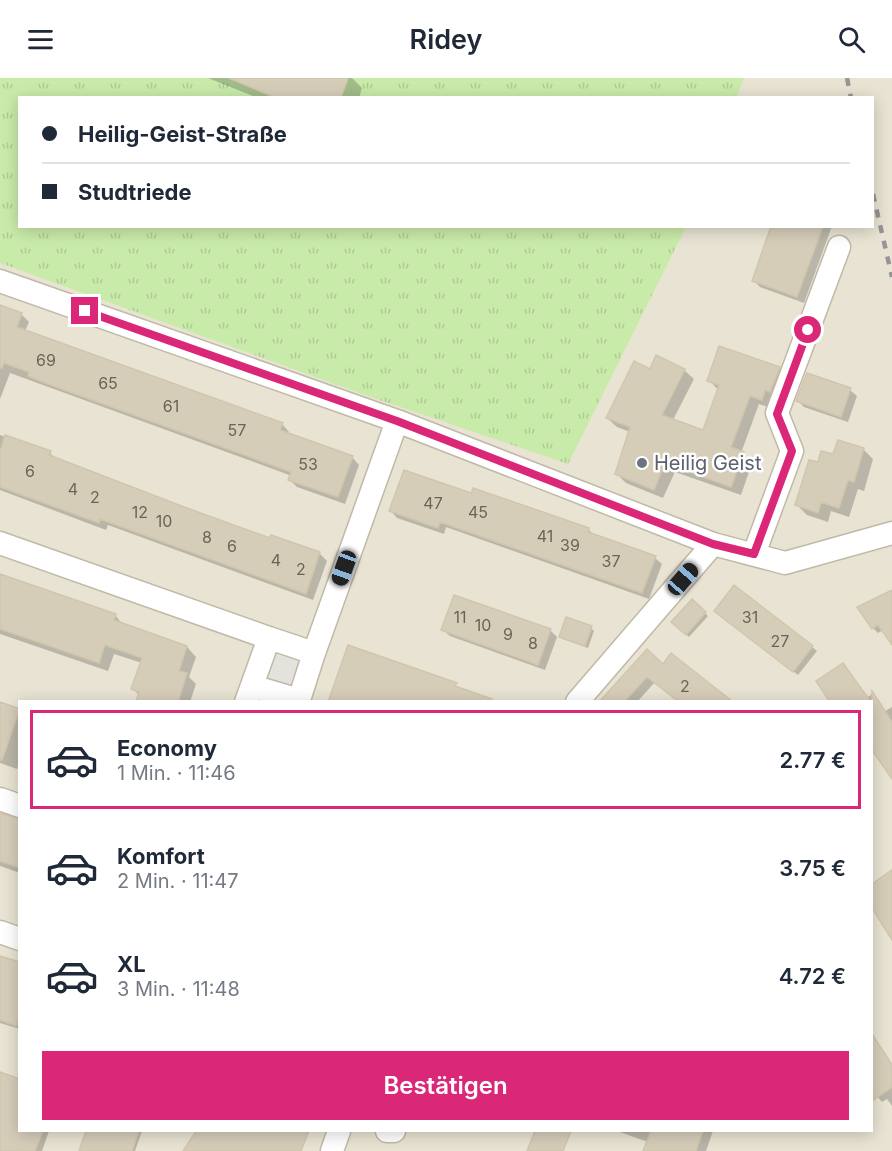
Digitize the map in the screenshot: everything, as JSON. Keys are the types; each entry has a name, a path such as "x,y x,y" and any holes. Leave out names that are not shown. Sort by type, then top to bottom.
{"street":[{"path":"754,554 792,451 777,414 839,247"},
{"path":"0,281 397,421 713,544 785,563 892,533"},
{"path":"268,638 249,694 299,700 397,421"},
{"path":"0,543 314,653"},
{"path":"579,700 713,544"},
{"path":"0,799 18,805"},
{"path":"0,932 18,938"},
{"path":"332,1151 339,1132"}],"shaded area":[{"path":"0,78 892,78 892,1151 0,1151"},
{"path":"273,649 304,658 294,689 263,680"}],"green space":[{"path":"0,78 226,78 273,96 18,96 18,228 686,228 568,464 365,395 0,263"},
{"path":"348,78 744,78 737,96 342,96"}],"building":[{"path":"229,78 348,78 342,96 271,96"},
{"path":"770,228 822,228 797,297 752,281"},
{"path":"0,305 22,313 17,327 283,423 280,430 353,456 338,497 288,480 291,472 48,384 28,376 29,372 4,363 0,368"},
{"path":"719,346 780,367 770,392 765,390 762,400 750,396 731,447 744,452 731,487 665,463 654,490 615,474 630,427 606,418 634,361 650,369 656,355 685,369 662,415 703,430 719,385 707,381"},
{"path":"807,373 851,388 841,417 796,401"},
{"path":"5,435 51,451 49,455 184,507 270,538 271,535 320,552 306,594 100,519 99,523 0,487 0,451"},
{"path":"838,440 864,448 854,482 848,480 839,508 821,502 818,513 795,505 809,460 818,462 821,451 833,454"},
{"path":"404,470 471,493 473,488 589,528 588,532 656,556 642,593 440,522 438,528 389,511"},
{"path":"0,574 116,614 114,620 187,646 179,671 187,673 179,700 137,700 139,692 131,689 142,658 105,645 99,663 0,629"},
{"path":"734,585 813,646 793,672 714,611"},
{"path":"892,590 892,645 878,625 872,629 857,607"},
{"path":"454,595 551,629 538,665 441,630"},
{"path":"692,599 706,612 686,635 671,622"},
{"path":"566,617 592,626 585,646 559,637"},
{"path":"348,645 457,683 455,686 492,699 492,700 329,700"},
{"path":"647,649 663,664 671,653 730,700 676,700 647,677 626,700 601,700"},
{"path":"843,663 870,700 829,700 816,681"},
{"path":"872,691 892,722 892,779 873,751"},
{"path":"0,702 18,708 18,715 2,760 0,760"},
{"path":"0,813 18,818 18,867 0,861"},
{"path":"892,870 892,940 873,910 873,883"},
{"path":"0,956 18,961 18,1020 16,1026 0,1020"},
{"path":"873,1036 892,1065 892,1087 873,1100"},
{"path":"0,1072 18,1078 18,1132 43,1132 35,1151 0,1151"},
{"path":"86,1132 139,1132 132,1151 79,1151"},
{"path":"195,1132 309,1132 301,1151 183,1151"},
{"path":"535,1132 571,1132 563,1151 527,1151"},
{"path":"651,1132 703,1132 696,1151 643,1151"}],"railway":[{"path":"847,78 851,96"},
{"path":"874,198 892,277"}],"place":[{"name":"Heilig Geist","path":"642,463"}],"route":[{"path":"85,311 397,421 713,544 754,554 792,451 777,414 808,330"}]}
